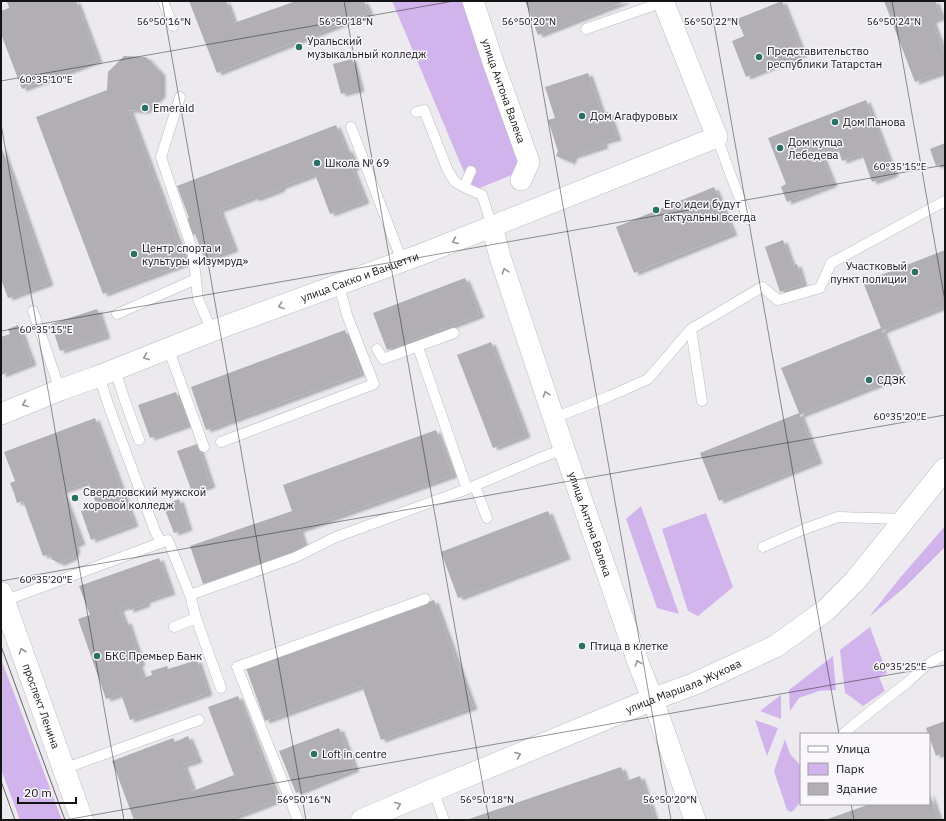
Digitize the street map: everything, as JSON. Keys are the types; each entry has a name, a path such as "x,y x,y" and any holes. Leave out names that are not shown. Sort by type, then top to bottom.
{"street":[{"name":"улица Антона Валека","path":"473,1 529,162 521,180"},
{"path":"663,1 717,137"},
{"name":"улица Сакко и Ванцетти","path":"1,414 212,331 340,285 717,137"},
{"name":"улица Антона Валека","path":"492,226 500,257 564,449 639,665 670,746 694,820"},
{"name":"улица Маршала Жукова","path":"362,820 653,699 694,684 776,646 826,610 855,581 945,469"},
{"name":"проспект Ленина","path":"2,597 82,820"}],"lane":[{"path":"163,1 173,26"},
{"path":"586,28 663,1"},
{"path":"180,97 161,157 192,249 198,299 212,331"},
{"path":"416,112 424,110 448,171 455,182 482,195 492,226"},
{"path":"351,127 402,261"},
{"path":"717,137 748,219"},
{"path":"464,187 471,171"},
{"path":"554,418 648,379 691,329 762,287 778,300 820,288 831,263 945,201"},
{"path":"117,314 196,279"},
{"path":"221,442 374,384 347,315 340,285"},
{"path":"33,311 60,390"},
{"path":"691,329 702,401"},
{"path":"377,349 383,359 454,333"},
{"path":"418,347 471,487 488,518"},
{"path":"168,348 204,447"},
{"path":"107,373 124,398 139,440"},
{"path":"107,373 108,404 155,531 161,542"},
{"path":"190,595 296,557 336,536 471,487 564,449"},
{"path":"763,547 802,530 838,517 904,519"},
{"path":"2,597 77,574 168,540 190,595 196,618 221,688"},
{"path":"298,820 237,667 425,599"},
{"path":"174,627 196,618"},
{"path":"843,733 924,667 945,655"},
{"path":"63,769 199,720"},
{"path":"433,790 444,820"}],"green space":[{"path":"392,1 477,1 527,169 472,191"},
{"path":"641,506 679,614 657,608 626,519"},
{"path":"706,513 733,587 698,616 688,611 662,529"},
{"path":"945,526 945,547 904,588 869,617 899,579"},
{"path":"870,627 887,673 879,677 885,691 863,706 845,693 840,650"},
{"path":"833,656 836,690 819,691 799,698 790,711 789,690"},
{"path":"1,659 62,820 20,820 1,769"},
{"path":"781,695 781,719 760,711"},
{"path":"755,720 778,728 767,756"},
{"path":"785,739 790,754 800,765 800,802 791,812 787,810 774,771"}],"building":[{"path":"7,1 76,1 98,60 22,89 1,34 1,11 9,8"},
{"path":"189,1 226,1 234,23 296,1 364,1 369,13 217,73"},
{"path":"525,1 626,1 538,35"},
{"path":"782,1 803,54 746,77 732,41 744,36 737,19"},
{"path":"884,1 935,1 941,17 932,21 945,56 945,71 915,82"},
{"path":"124,56 146,57 161,73 161,95 145,111 129,110 186,263 103,294 36,117 107,90 108,72"},
{"path":"352,59 360,89 341,94 333,64"},
{"name":"Дом Агафуровых","path":"588,73 602,114 608,112 617,138 602,142 604,146 573,156 571,162 556,156 558,151 548,120 555,118 545,87"},
{"path":"866,100 894,174 872,182 862,154 842,161 838,148 821,154 833,184 787,202 781,187 786,184 768,138"},
{"path":"336,125 346,150 348,149 356,167 352,168 365,201 330,214 315,174 280,187 281,189 255,199 254,197 219,210 234,249 205,260 195,234 192,235 186,219 189,218 177,186"},
{"path":"945,143 945,163 936,166 930,149"},
{"path":"1,146 49,283 8,298 1,279"},
{"path":"714,187 733,233 634,273 616,227"},
{"path":"783,240 792,266 797,264 803,284 780,292 765,247"},
{"path":"945,250 945,306 882,331 900,376 800,415 818,461 719,501 700,453 799,413 781,368 881,328 863,282"},
{"path":"465,278 480,315 387,350 373,313"},
{"path":"97,309 106,336 60,351 51,324"},
{"path":"18,325 32,363 1,375 1,337 10,334 8,329"},
{"path":"345,330 361,373 206,430 191,387"},
{"path":"491,342 526,435 493,448 457,355"},
{"path":"176,392 189,424 150,438 138,405"},
{"name":"Свердловский мужской хоровой колледж","path":"95,418 134,524 91,540 81,511 97,506 88,482 62,491 81,542 74,545 76,549 72,558 60,563 51,559 50,554 43,556 23,501 17,503 10,483 15,481 4,452"},
{"path":"436,430 453,475 299,530 305,548 203,584 190,546 292,511 283,485"},
{"path":"197,444 211,485 192,492 177,451"},
{"path":"179,499 188,528 174,533 163,505"},
{"path":"548,511 566,557 458,598 441,552"},
{"path":"159,558 171,592 145,601 146,604 129,610 128,606 119,609 124,622 127,621 141,663 138,664 143,678 152,675 151,671 167,666 168,669 197,660 208,693 130,720 121,694 106,699 78,619 90,615 79,586"},
{"path":"434,600 473,707 381,740 362,686 265,721 246,668"},
{"path":"238,696 278,800 226,820 134,820 112,761 173,738 175,742 188,736 198,760 183,765 193,791 234,775 208,707"},
{"path":"945,721 945,752 936,756 930,739 930,733 928,733 926,728"},
{"path":"339,728 355,769 296,793 279,751"},
{"path":"621,767 626,781 640,776 655,820 469,820 469,819"},
{"path":"930,795 939,820 825,820 867,805 930,805"}],"tram line":[{"path":"1,646 65,820"},
{"path":"1,781 15,820"}],"place":[{"name":"Уральский музыкальный колледж","path":"299,47"},
{"name":"Представительство республики Татарстан","path":"759,57"},
{"name":"Emerald","path":"145,108"},
{"name":"Дом Агафуровых","path":"582,116"},
{"name":"Дом Панова","path":"835,122"},
{"name":"Дом купца Лебедева","path":"780,148"},
{"name":"Школа № 69","path":"317,163"},
{"name":"Его идеи будут актуальны всегда","path":"656,210"},
{"name":"Центр спорта и культуры «Изумруд»","path":"134,254"},
{"name":"Участковый пункт полиции","path":"915,272"},
{"name":"СДЭК","path":"869,380"},
{"name":"Свердловский мужской хоровой колледж","path":"75,498"},
{"name":"Птица в клетке","path":"582,646"},
{"name":"БКС Премьер Банк","path":"97,656"},
{"name":"Loft in centre","path":"314,754"}]}
